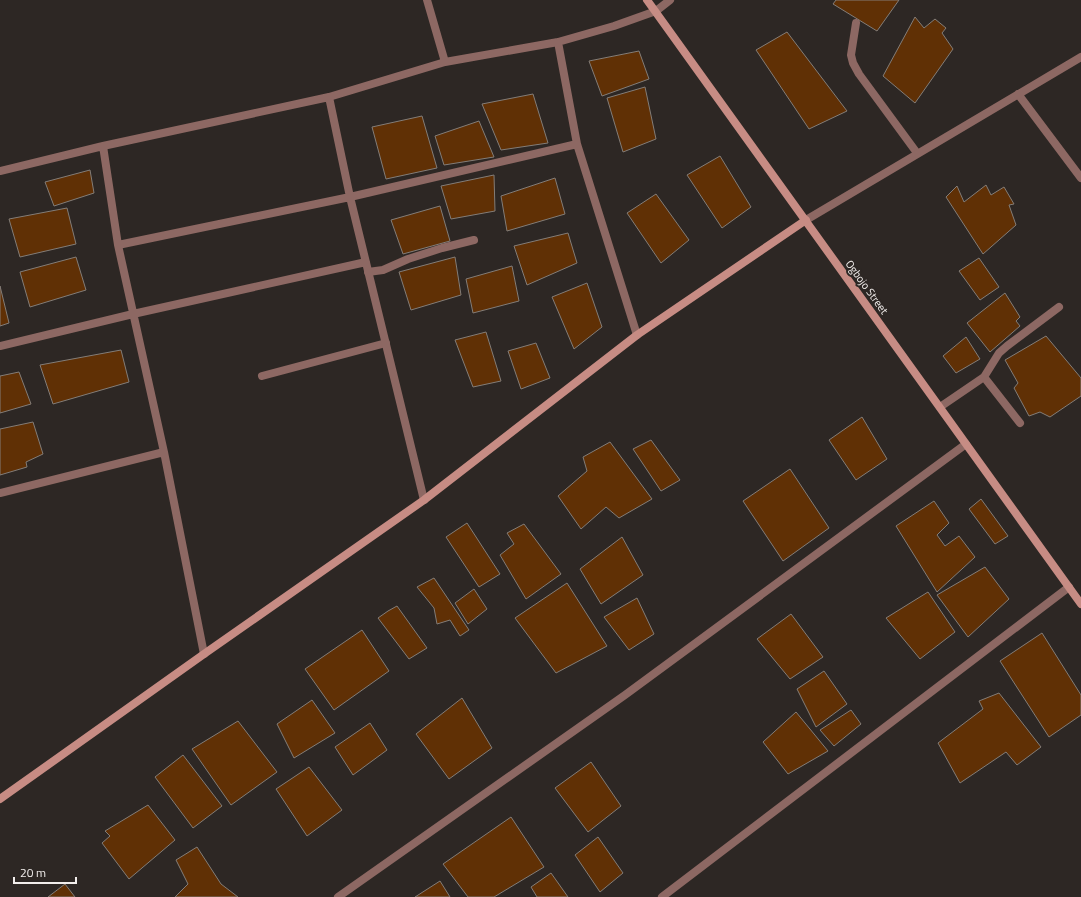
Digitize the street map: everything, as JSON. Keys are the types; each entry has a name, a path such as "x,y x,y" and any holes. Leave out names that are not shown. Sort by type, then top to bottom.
{"street":[{"path":"426,0 445,62"},
{"name":"Ogbojo Street","path":"647,0 1081,604"},
{"path":"0,171 103,146 329,97 445,62 558,42 614,26 656,11 670,0"},
{"path":"856,23 851,55 853,63 859,74 917,153"},
{"path":"558,42 577,144 637,335"},
{"path":"0,799 424,500 637,335 806,220 1081,57"},
{"path":"1018,94 1081,178"},
{"path":"329,97 350,197 424,500"},
{"path":"118,245 350,197 577,144"},
{"path":"103,146 118,245 164,452 204,654"},
{"path":"368,272 383,270 408,259 474,240"},
{"path":"0,346 133,314 366,262"},
{"path":"940,407 984,377 1000,353 1007,346 1059,307"},
{"path":"262,376 386,343"},
{"path":"984,377 1020,423"},
{"path":"338,897 625,695 966,444"},
{"path":"0,493 164,452"},
{"path":"662,897 1069,587"}],"building":[{"path":"836,0 899,0 877,31 833,4"},
{"path":"915,17 924,28 935,19 946,28 942,33 953,49 915,103 883,76"},
{"path":"787,32 847,111 809,129 756,50"},
{"path":"639,51 649,79 602,96 589,61"},
{"path":"645,87 656,139 623,152 607,98"},
{"path":"533,94 548,143 501,150 482,104"},
{"path":"422,116 437,168 386,179 372,127"},
{"path":"479,121 494,157 444,165 435,136"},
{"path":"720,156 751,207 722,228 687,175"},
{"path":"90,170 94,193 54,206 45,182"},
{"path":"494,175 495,211 451,219 441,186"},
{"path":"555,178 565,214 507,231 501,196"},
{"path":"986,185 991,195 1004,187 1014,204 1009,205 1016,225 983,254 946,197 957,186 964,202"},
{"path":"656,194 689,240 661,263 627,213"},
{"path":"440,206 450,241 403,254 391,220"},
{"path":"67,208 76,244 20,257 9,219"},
{"path":"568,233 577,263 527,285 514,246"},
{"path":"76,257 86,290 30,307 20,272"},
{"path":"455,257 461,295 411,310 399,272"},
{"path":"979,258 999,287 980,300 959,271"},
{"path":"512,266 519,301 473,313 466,279"},
{"path":"587,283 602,327 574,349 552,297"},
{"path":"0,286 9,323 0,326"},
{"path":"1005,293 1020,317 1016,321 1020,326 990,352 967,323"},
{"path":"486,332 501,381 473,387 455,340"},
{"path":"1046,336 1081,378 1081,396 1050,417 1040,412 1029,416 1014,388 1018,383 1005,360"},
{"path":"966,337 980,359 956,373 943,356"},
{"path":"536,343 550,378 521,389 508,351"},
{"path":"121,350 129,382 53,404 40,365"},
{"path":"19,372 31,404 0,413 0,376"},
{"path":"862,417 887,459 856,480 829,440"},
{"path":"33,422 43,454 26,462 27,467 0,475 0,429"},
{"path":"651,440 680,480 661,491 633,449"},
{"path":"610,442 652,499 619,518 606,507 581,529 558,496 587,471 583,457"},
{"path":"790,469 829,528 783,561 743,501"},
{"path":"981,499 1008,536 995,544 969,509"},
{"path":"934,501 949,523 937,535 945,546 959,536 975,557 937,592 896,526"},
{"path":"467,523 500,574 479,587 446,537"},
{"path":"524,524 561,574 526,599 500,555 514,544 507,533"},
{"path":"622,537 643,575 601,604 580,569"},
{"path":"985,567 1009,599 968,637 937,595"},
{"path":"434,578 469,630 460,636 450,620 437,624 434,608 417,587"},
{"path":"567,583 607,646 556,673 515,618"},
{"path":"474,589 487,609 468,624 455,603"},
{"path":"928,592 955,632 920,659 886,618"},
{"path":"637,598 654,634 629,650 604,617"},
{"path":"397,606 427,648 409,659 378,618"},
{"path":"791,614 823,657 790,679 757,639"},
{"path":"362,630 389,671 334,710 305,669"},
{"path":"1042,633 1081,695 1081,715 1049,737 1000,661"},
{"path":"824,671 847,704 816,727 797,689"},
{"path":"999,693 1041,747 1017,765 1006,752 960,783 938,743 983,709 979,701"},
{"path":"462,698 492,748 449,779 416,734"},
{"path":"312,700 335,733 294,758 277,724"},
{"path":"851,710 861,724 834,746 820,730"},
{"path":"796,712 828,751 788,774 763,742"},
{"path":"238,721 277,772 231,805 192,749"},
{"path":"370,723 387,750 353,775 335,747"},
{"path":"183,755 222,806 193,828 155,777"},
{"path":"591,762 621,806 588,832 555,788"},
{"path":"309,767 342,810 307,836 276,789"},
{"path":"148,805 175,840 129,879 102,843 110,836 105,831"},
{"path":"511,817 544,867 494,897 468,897 443,864"},
{"path":"598,837 623,873 600,892 575,855"},
{"path":"197,847 221,884 238,897 175,897 188,884 176,860"},
{"path":"551,873 568,897 537,897 531,887"},
{"path":"440,881 450,897 415,897"},
{"path":"65,884 75,897 48,897"}]}
